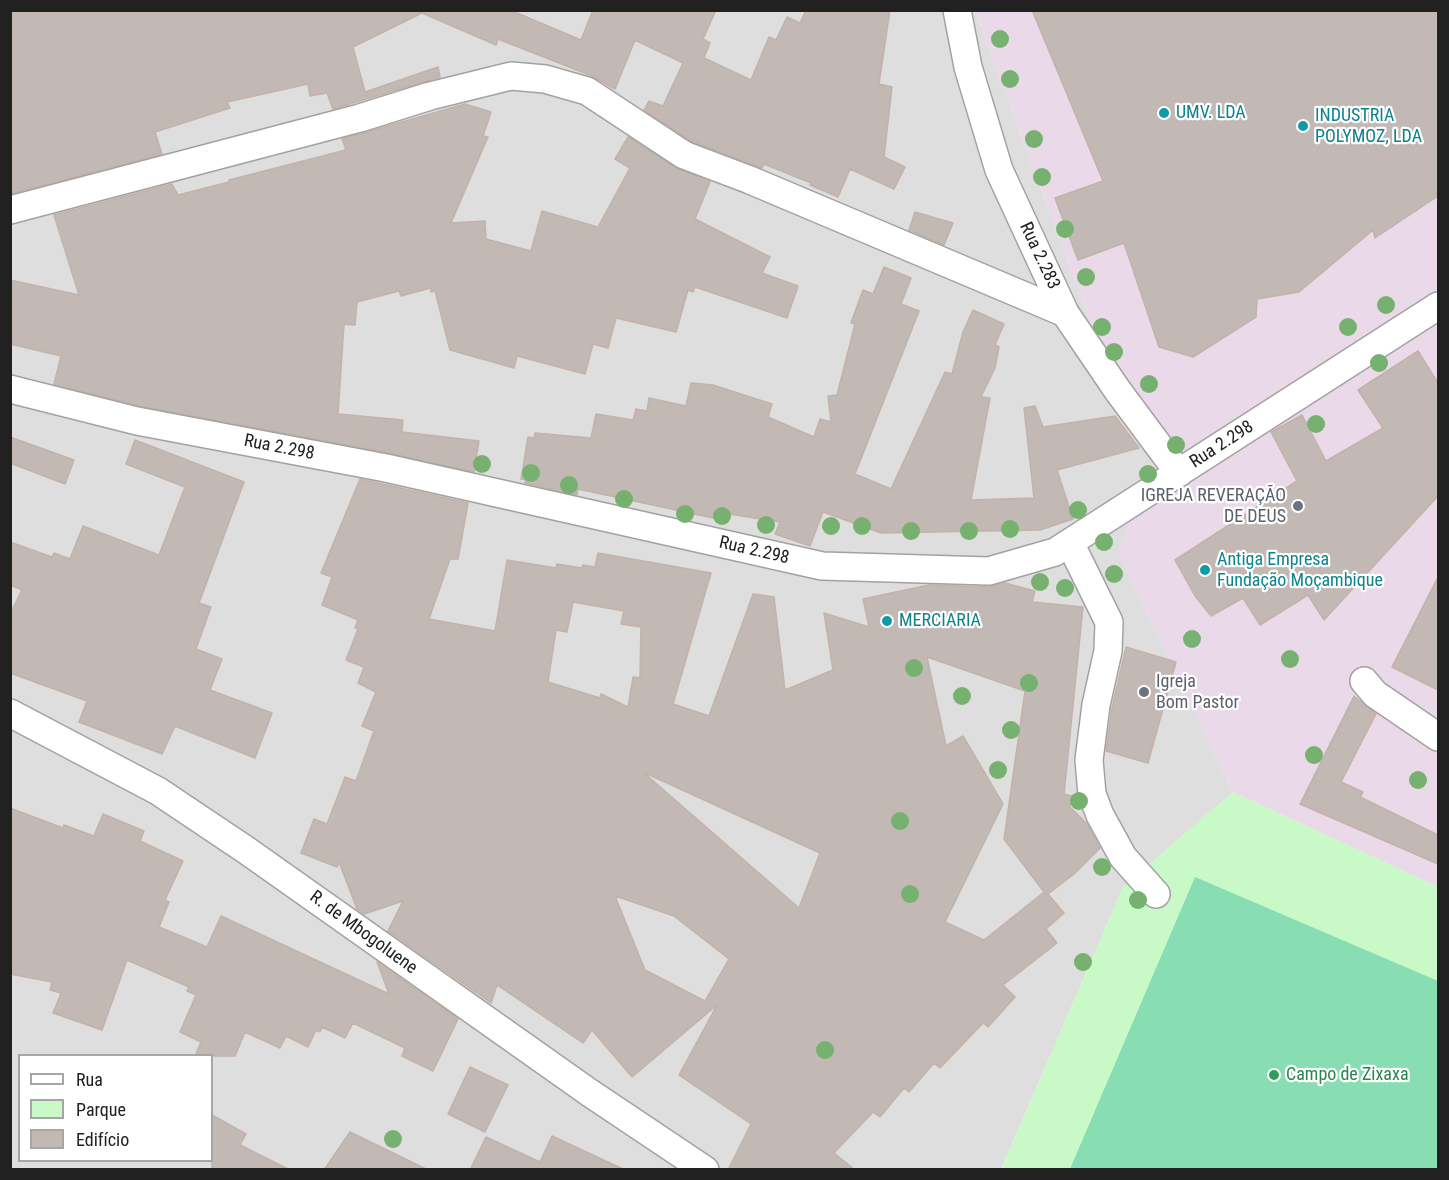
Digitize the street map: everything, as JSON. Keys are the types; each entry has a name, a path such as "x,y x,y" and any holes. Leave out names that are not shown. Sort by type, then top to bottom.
{"street":[{"name":"Rua 2.283","path":"957,10 968,67 999,170 1065,313 1118,391 1179,473"},
{"path":"10,210 511,76 545,79 587,91 684,155 750,180 1065,313"},
{"name":"Rua 2.298","path":"10,389 138,421 386,468 822,566 989,571 1055,552 1438,306"},
{"path":"1070,543 1109,622 1108,651 1096,705 1089,760 1092,794 1100,815 1123,857 1156,894"},
{"path":"1364,681 1375,694 1438,737"},
{"name":"R. de Mbogoluene","path":"10,713 147,785 237,843 561,1073 705,1170"}],"shaded area":[{"path":"10,11 975,11 1112,380 1153,457 1119,554 1233,792 1123,887 1001,1169 11,1169"},
{"path":"975,11 1438,11 1438,887 1233,792 1119,554 1153,456 1112,380"}],"green space":[{"name":"Campo de Zixaxa","path":"1233,792 1438,887 1438,1169 1001,1170 1123,887"},
{"name":"Campo de Zixaxa","path":"1195,877 1438,981 1438,1169 1070,1169"}],"building":[{"path":"10,10 510,10 581,40 593,10 716,10 703,39 710,43 704,58 751,80 769,37 776,40 787,17 800,23 806,10 890,10 879,84 892,87 884,157 905,167 894,189 850,169 838,197 764,164 762,168 691,141 644,110 649,101 663,106 683,63 635,40 615,89 592,76 498,39 496,45 422,13 353,47 365,92 438,67 440,77 333,109 327,93 310,96 308,84 227,102 230,108 155,132 162,154 10,194"},
{"path":"1032,10 1438,10 1438,196 1375,238 1373,230 1299,292 1257,299 1256,317 1193,357 1159,347 1124,243 1078,260 1055,198 1103,181"},
{"path":"465,104 491,112 483,136 488,137 451,223 485,221 486,239 531,251 542,211 598,227 630,168 615,159 628,137 676,168 710,182 695,219 770,257 762,273 798,286 787,318 695,287 693,292 688,290 676,332 616,318 608,348 593,344 585,374 517,356 514,368 450,350 435,291 431,292 431,288 401,296 399,291 357,302 355,325 344,324 338,414 403,420 402,432 479,441 474,472 389,453 140,406 54,384 61,356 10,344 10,280 79,295 54,215 172,184 178,195 229,182 229,180 346,150 342,139"},
{"path":"915,212 953,223 944,245 909,230"},
{"path":"884,267 911,278 901,304 919,311 855,474 891,489 945,372 952,374 963,332 973,310 1004,324 995,345 999,347 995,368 981,397 990,398 971,500 1034,498 1024,408 1035,406 1043,427 1115,416 1139,448 1057,470 1073,519 1040,530 881,533 823,512 810,546 775,534 780,522 729,514 727,521 578,489 577,495 525,483 526,480 521,479 528,437 534,438 535,433 591,438 596,414 633,420 636,409 647,411 649,398 686,406 691,383 713,385 772,404 768,417 814,437 820,419 831,422 828,396 837,395 855,324 851,323 863,290 873,294"},
{"path":"1418,351 1438,383 1438,496 1324,620 1308,595 1260,625 1243,598 1211,616 1195,596 1175,560 1297,481 1271,432 1302,415 1326,461 1383,428 1358,390"},
{"path":"10,437 74,460 65,484 10,463"},
{"path":"135,440 244,482 199,603 211,607 196,649 222,659 210,690 272,713 255,758 175,726 162,754 79,722 87,701 10,673 10,614 22,590 10,585 10,542 52,557 54,553 70,559 83,526 159,555 185,487 126,464"},
{"path":"360,479 468,503 458,559 450,559 429,619 495,631 507,560 556,568 557,564 582,568 583,565 595,567 598,553 711,573 673,704 709,716 753,594 774,597 785,690 833,670 824,613 869,627 863,599 929,585 989,587 1005,583 1035,591 1032,602 1083,607 1064,794 1072,796 1070,807 1087,824 1100,848 1074,874 1048,894 1064,913 1046,929 1057,943 1003,985 1015,997 988,1027 983,1023 940,1068 934,1063 909,1092 904,1088 880,1117 873,1112 834,1153 855,1170 728,1170 751,1124 679,1075 717,1005 632,1077 592,1030 583,1043 497,985 491,1003 388,931 403,901 364,914 357,909 339,862 337,867 301,853 314,819 327,824 345,777 356,781 374,731 362,726 376,692 358,683 364,667 346,660 358,629 355,628 358,620 322,605 332,577 321,573","holes":["573,602 624,611 621,624 641,627 640,678 633,677 628,707 601,694 600,698 548,682 556,630 567,632","927,657 1025,691 1004,839 1044,892 984,940 945,922 1003,804 963,736 946,746","643,772 820,853 799,908","615,896 674,916 729,959 705,1001 645,970"]},
{"path":"1438,577 1438,690 1392,667"},
{"path":"1126,647 1176,662 1148,763 1106,751 1112,708"},
{"path":"1354,696 1376,714 1341,782 1363,792 1360,797 1438,835 1438,864 1300,804"},
{"path":"10,808 63,828 64,825 94,836 103,814 144,831 140,841 183,861 165,900 169,902 159,927 207,947 221,916 389,994 377,962 458,1019 433,1071 402,1056 405,1048 353,1023 345,1038 322,1027 320,1032 316,1030 308,1047 286,1036 280,1048 245,1032 235,1056 213,1056 213,1054 196,1054 201,1042 180,1032 196,995 187,991 189,987 127,960 102,1030 53,1013 61,993 50,990 52,982 10,974"},
{"path":"470,1067 508,1085 485,1132 448,1114"},
{"path":"213,1116 246,1134 240,1145 290,1170 212,1170"},
{"path":"350,1132 428,1170 324,1170"},
{"path":"552,1136 625,1170 470,1170 486,1137 540,1162"}],"place":[{"name":"UMV. LDA","path":"1164,113"},
{"name":"INDUSTRIA POLYMOZ, LDA","path":"1303,126"},
{"name":"IGREJA REVERAÇÃO DE DEUS","path":"1298,506"},
{"name":"Antiga Empresa Fundação Moçambique","path":"1205,570"},
{"name":"MERCIARIA","path":"887,621"},
{"name":"Igreja Bom Pastor","path":"1144,692"},
{"name":"Campo de Zixaxa","path":"1274,1075"}]}
